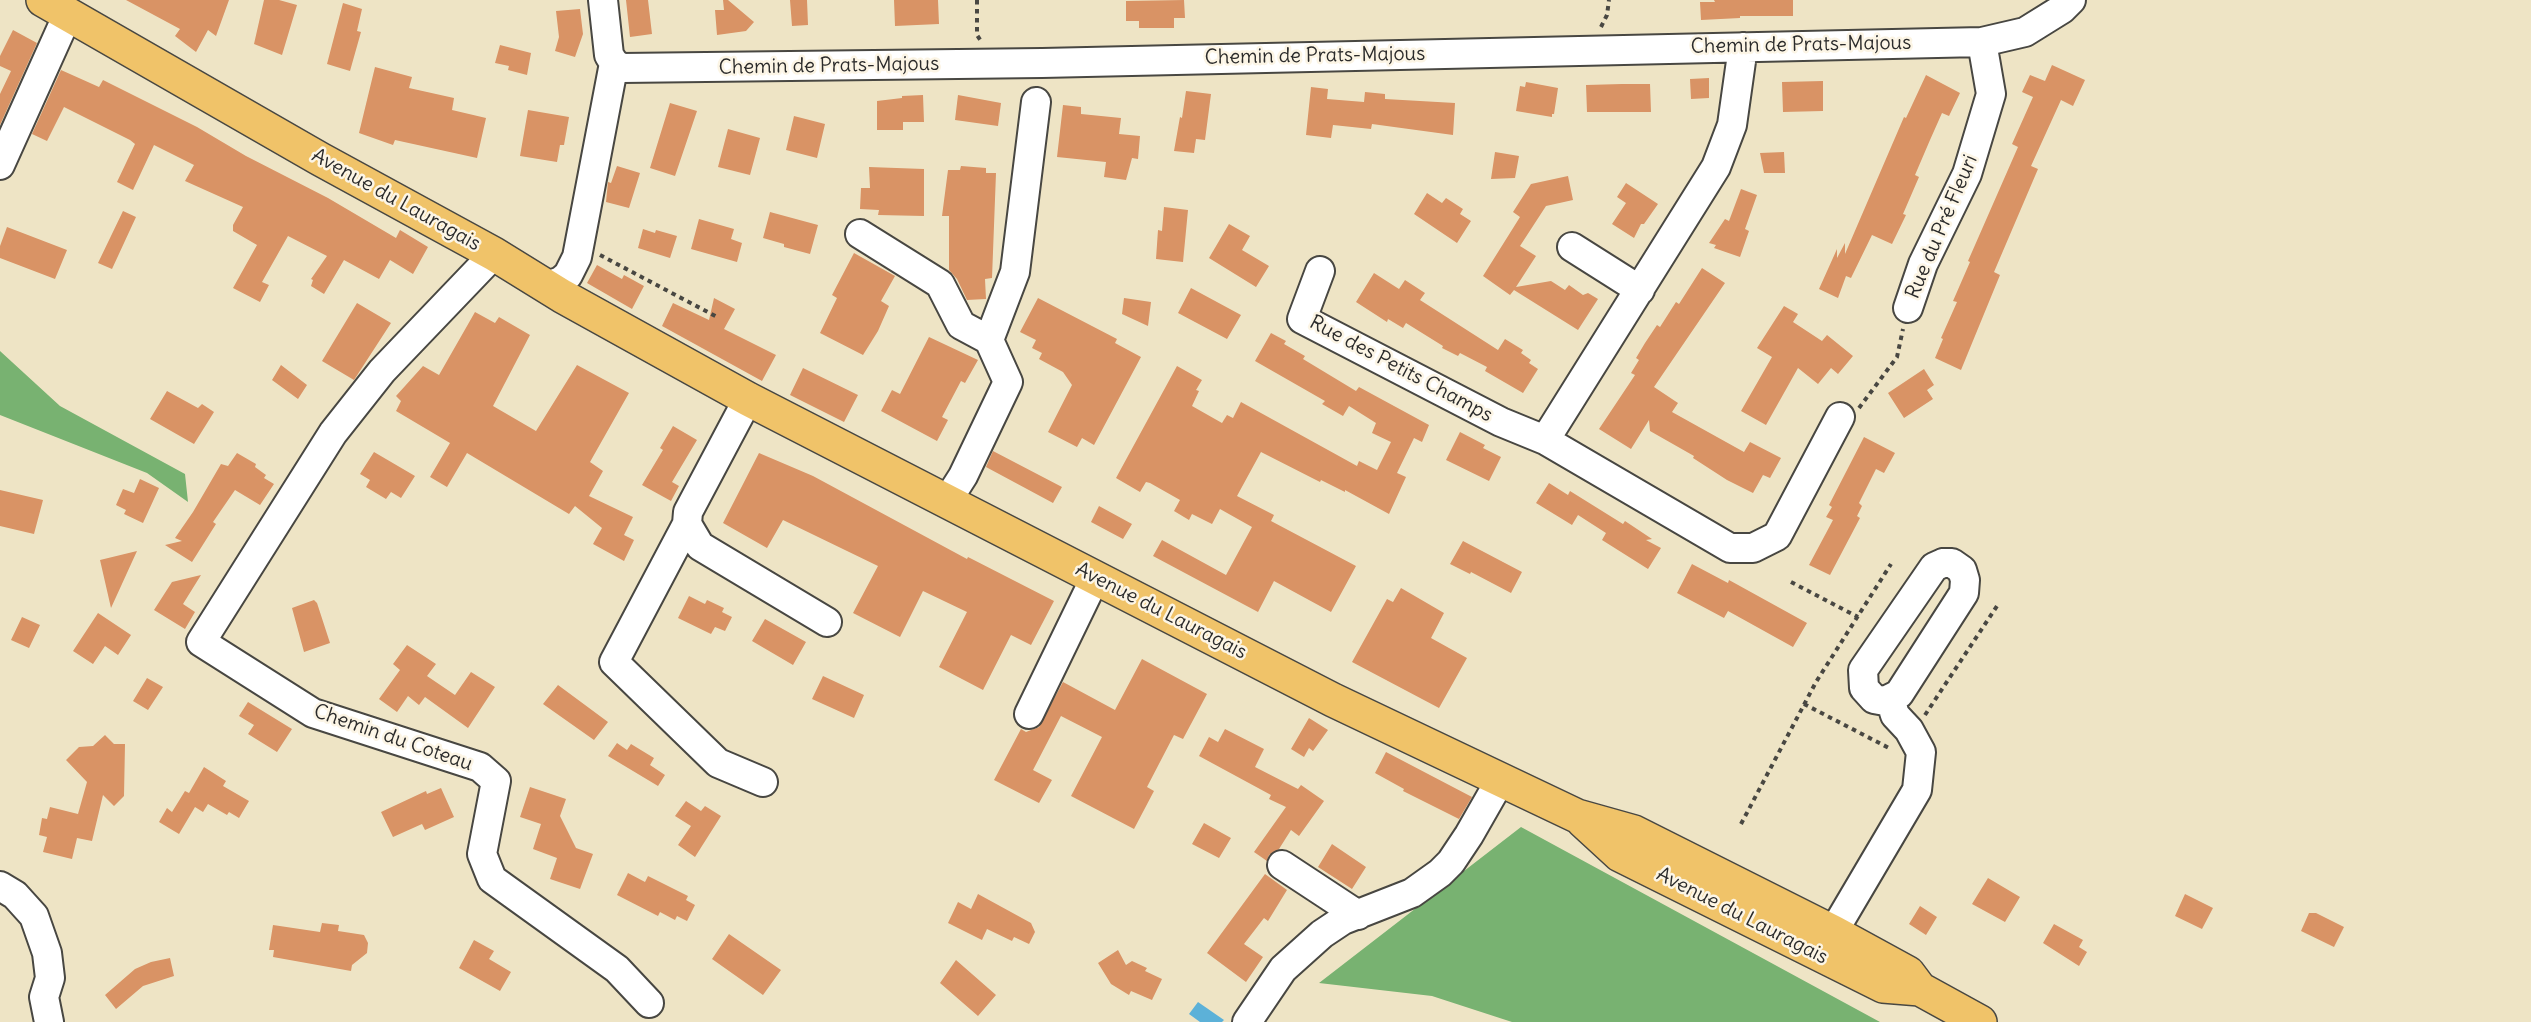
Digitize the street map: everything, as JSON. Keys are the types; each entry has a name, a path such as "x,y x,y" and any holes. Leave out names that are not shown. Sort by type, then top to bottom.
{"main road":[{"name":"Avenue du Lauragais","path":"56,7 320,159 494,254 748,399 1333,700 1577,816 1634,832 1826,944 1908,973 1920,989 1980,1022"}],"street":[{"path":"547,286 568,275 577,257 614,63 609,55 603,0"},
{"name":"Chemin de Prats-Majous","path":"614,63 622,68 1042,63 1982,42 2025,32 2062,9 2071,0"},
{"path":"0,165 56,7"},
{"name":"Rue du Pré Fleuri","path":"1908,308 1923,264 1967,174 1991,94 1982,42"},
{"path":"1545,440 1716,167 1732,125 1743,47"},
{"path":"989,340 1015,272 1036,102"},
{"path":"860,234 940,284 961,325 989,340 1008,382 963,476 947,501"},
{"path":"1572,247 1640,290"},
{"name":"Chemin du Coteau","path":"494,254 382,371 333,433 201,642 313,713 480,767 496,781 482,854 492,879 617,969 649,1003"},
{"name":"Rue des Petits Champs","path":"1320,270 1302,319 1501,422 1545,440 1730,548 1753,548 1777,536 1840,417"},
{"path":"748,399 688,512 687,524 614,662 718,763 763,782"},
{"path":"687,524 700,546 827,622"},
{"path":"1943,563 1958,566 1965,580 1964,592 1899,694 1890,699 1880,700 1869,694 1862,682 1863,670 1934,567 1943,563"},
{"path":"1029,714 1095,578"},
{"path":"1826,944 1917,790 1921,752 1909,730 1895,715 1890,699"},
{"path":"1247,1022 1283,969 1322,934 1343,920 1412,893 1440,873 1469,835 1501,779"},
{"path":"1282,865 1358,915"},
{"path":"0,886 15,895 34,916 41,934 47,953 50,978 44,997 49,1022"}],"path":[{"path":"977,0 977,35 985,48"},
{"path":"578,243 719,318"},
{"path":"1840,417 1856,412 1897,357 1908,308"},
{"path":"1741,824 1808,697 1891,564"},
{"path":"1791,582 1858,617"}],"green space":[{"path":"0,351 60,406 185,474 188,502 147,473 0,415"},
{"path":"1521,827 1880,1022 1512,1022 1432,996 1319,983"}],"water":[{"path":"1198,1002 1224,1020 1222,1022 1200,1022 1189,1014"}],"building":[{"path":"126,0 229,0 216,36 208,30 196,52 175,36 180,29"},
{"path":"264,0 279,0 297,5 282,55 254,44"},
{"path":"626,0 648,0 652,34 630,37"},
{"path":"723,0 728,0 754,22 746,31 717,35 715,10 724,10"},
{"path":"790,0 807,0 808,25 792,26"},
{"path":"894,0 938,0 939,24 895,26"},
{"path":"1184,0 1185,18 1174,18 1174,28 1139,28 1139,21 1126,21 1126,1"},
{"path":"1714,0 1793,0 1793,16 1740,16 1740,18 1701,20 1700,2 1715,2"},
{"path":"343,3 362,9 357,31 361,32 350,71 327,64"},
{"path":"580,9 583,34 575,57 555,51 559,37 556,11"},
{"path":"13,30 37,43 0,125 0,94 11,71 0,66 0,56"},
{"path":"500,45 531,53 527,75 508,70 509,66 495,63"},
{"path":"2052,65 2085,80 2073,106 2061,100 2031,166 2038,169 1994,272 2000,275 1961,370 1935,358 1957,302 1953,301 1970,262 1968,261 2018,147 2012,144 2033,97 2022,92 2030,75 2045,81"},
{"path":"375,67 412,77 409,88 454,98 452,110 486,118 477,158 395,140 393,145 359,133"},
{"path":"61,70 99,87 103,80 197,127 246,156 328,198 396,238 400,230 428,247 413,274 390,260 379,279 344,260 324,294 311,286 313,280 311,279 327,256 288,236 262,282 269,285 260,302 233,288 257,245 233,231 233,225 243,207 185,181 194,165 154,145 133,190 117,182 135,144 130,140 64,107 47,141 32,134"},
{"path":"1926,75 1960,93 1949,116 1942,113 1915,175 1919,177 1903,214 1906,215 1892,244 1872,235 1851,278 1846,276 1838,298 1819,289 1837,249 1837,258 1845,243 1845,254 1904,117 1906,118"},
{"path":"1709,78 1709,98 1691,99 1690,79"},
{"path":"1823,81 1823,111 1783,112 1782,82"},
{"path":"1526,82 1558,88 1552,117 1516,111 1520,86 1525,87"},
{"path":"1650,84 1651,112 1587,112 1586,85"},
{"path":"1311,87 1328,89 1327,99 1364,102 1365,92 1385,94 1385,99 1455,103 1453,135 1372,124 1371,129 1333,125 1331,138 1306,135"},
{"path":"1186,91 1211,94 1205,140 1196,139 1194,153 1174,151"},
{"path":"923,95 924,122 903,122 903,130 877,130 877,101"},
{"path":"958,95 1001,103 998,126 955,120"},
{"path":"670,103 697,111 675,176 650,168"},
{"path":"1063,105 1081,107 1081,114 1121,118 1119,134 1140,136 1138,159 1132,158 1126,180 1104,177 1106,162 1057,157"},
{"path":"528,110 569,117 564,145 560,145 557,162 520,156"},
{"path":"794,116 825,124 817,158 786,150"},
{"path":"728,129 760,138 750,175 718,167"},
{"path":"1495,152 1519,156 1515,178 1491,179"},
{"path":"1784,152 1785,173 1764,173 1760,153"},
{"path":"617,166 640,173 629,208 606,202 608,182 611,183"},
{"path":"961,166 986,168 986,173 996,173 992,278 985,279 986,299 967,300 957,279 949,270 949,216 942,216 948,170 960,170"},
{"path":"869,167 924,169 924,216 878,215 879,210 860,209 861,188 870,188"},
{"path":"1568,176 1573,200 1546,206 1520,246 1536,256 1516,287 1551,281 1565,290 1569,285 1583,295 1588,293 1598,299 1578,330 1514,290 1510,295 1483,276 1520,217 1513,212 1531,184"},
{"path":"1626,183 1658,204 1644,224 1641,224 1634,238 1612,224 1626,203 1617,197"},
{"path":"1741,189 1757,195 1745,229 1749,231 1740,257 1714,248 1716,245 1709,243 1725,219 1729,221"},
{"path":"1427,193 1442,203 1446,198 1463,209 1460,214 1471,221 1457,243 1414,214"},
{"path":"1164,207 1188,210 1183,262 1156,259 1158,230 1162,231"},
{"path":"123,211 136,217 112,269 98,263"},
{"path":"770,212 818,225 810,254 763,238"},
{"path":"699,219 734,229 731,239 742,243 737,262 691,249"},
{"path":"1229,224 1250,236 1242,250 1269,266 1256,287 1209,258"},
{"path":"7,227 67,250 55,279 0,258 0,246"},
{"path":"643,229 677,236 670,258 638,248"},
{"path":"854,253 895,276 881,301 889,306 878,331 863,355 820,333 837,298 832,295"},
{"path":"597,265 622,279 624,275 644,286 632,309 587,283"},
{"path":"1702,268 1725,283 1654,387 1678,403 1672,412 1744,452 1750,442 1781,458 1770,478 1763,475 1753,493 1727,480 1693,458 1694,456 1650,431 1649,420 1631,449 1599,429 1635,375 1631,373 1639,360 1636,358 1645,343 1657,325 1660,327 1676,302 1679,304"},
{"path":"1374,273 1399,289 1405,280 1425,293 1420,300 1498,350 1505,339 1523,350 1521,353 1538,369 1523,393 1485,371 1487,367 1460,353 1458,356 1442,348 1443,346 1406,323 1403,328 1388,319 1387,322 1356,302"},
{"path":"1191,288 1241,315 1227,339 1178,313"},
{"path":"714,298 735,309 724,329 776,355 762,381 662,326 673,303 709,320"},
{"path":"1038,298 1117,339 1115,343 1141,357 1094,445 1082,438 1077,447 1048,432 1072,385 1063,372 1039,359 1042,353 1032,348 1036,340 1020,332"},
{"path":"1124,298 1151,302 1148,326 1122,314"},
{"path":"357,303 391,323 354,380 322,361"},
{"path":"1784,306 1798,314 1793,322 1822,341 1827,335 1853,356 1838,374 1831,368 1818,384 1798,368 1766,425 1741,411 1772,357 1757,348"},
{"path":"475,312 495,323 499,317 530,335 493,406 536,431 577,365 629,393 590,462 603,471 589,496 633,517 624,535 634,540 624,561 593,544 602,528 575,506 569,514 467,453 447,487 430,477 450,443 396,411 401,401 396,396 423,366 439,375"},
{"path":"1271,333 1286,341 1284,344 1305,356 1303,359 1356,391 1359,387 1429,425 1422,442 1414,438 1397,473 1406,477 1389,514 1345,490 1345,492 1321,480 1320,482 1261,452 1237,496 1274,515 1271,521 1356,566 1331,612 1274,581 1258,612 1153,556 1162,540 1226,575 1252,527 1220,509 1212,524 1192,514 1189,520 1174,511 1180,500 1150,483 1146,482 1140,492 1116,478 1177,366 1202,380 1196,390 1199,391 1192,406 1222,423 1227,415 1233,418 1241,402 1357,466 1359,461 1377,470 1391,442 1372,433 1376,423 1349,406 1343,416 1322,404 1325,401 1255,361"},
{"path":"929,337 978,360 965,383 961,381 942,417 948,420 937,441 881,411 892,390 900,394"},
{"path":"281,365 307,385 298,399 272,380"},
{"path":"803,368 858,395 844,422 790,395"},
{"path":"1924,369 1934,385 1927,390 1933,399 1904,418 1888,393"},
{"path":"167,391 198,408 202,404 214,412 194,444 150,419"},
{"path":"673,426 697,440 672,482 679,486 671,501 642,485 663,450 660,448"},
{"path":"1460,432 1485,445 1483,448 1501,457 1489,481 1446,460"},
{"path":"1864,437 1895,453 1884,473 1876,469 1859,503 1862,506 1857,516 1860,518 1830,575 1809,565 1833,520 1826,517 1832,507 1829,505"},
{"path":"993,451 1062,487 1053,503 986,467"},
{"path":"374,452 415,476 401,498 391,492 386,499 366,487 370,480 360,474"},
{"path":"237,453 256,464 255,467 266,475 264,478 274,484 260,505 235,490 213,522 216,524 192,562 165,545 182,541 175,538 221,464 228,466"},
{"path":"759,453 813,476 967,559 968,557 1054,601 1031,645 1011,635 983,690 939,667 967,612 923,591 900,637 853,613 878,566 783,520 767,548 723,523"},
{"path":"140,479 159,488 143,523 124,514 126,510 116,505 123,489 134,493"},
{"path":"1549,483 1568,495 1570,491 1623,524 1625,521 1652,539 1646,540 1661,548 1648,569 1602,540 1606,533 1578,515 1572,525 1536,503"},
{"path":"0,490 43,500 34,534 0,526"},
{"path":"1099,506 1132,524 1123,539 1091,522"},
{"path":"1463,541 1522,572 1511,593 1450,564"},
{"path":"137,551 111,608 100,560"},
{"path":"1692,564 1728,583 1729,580 1807,623 1793,647 1728,611 1724,618 1677,593"},
{"path":"201,575 183,604 195,612 185,629 154,610 172,582"},
{"path":"1401,588 1444,613 1431,638 1467,658 1439,708 1352,662 1387,599 1393,602"},
{"path":"689,596 705,604 707,600 724,608 722,612 732,617 725,631 715,627 711,634 678,618"},
{"path":"314,600 330,643 304,652 292,608"},
{"path":"98,613 131,635 118,655 105,646 93,664 73,651"},
{"path":"22,617 40,625 29,648 11,640"},
{"path":"765,619 806,642 793,665 752,641"},
{"path":"407,645 436,664 427,676 455,695 471,672 495,687 468,728 425,697 419,705 408,696 397,712 379,699 400,670 393,664"},
{"path":"1142,659 1207,694 1183,739 1174,735 1147,787 1154,791 1134,829 1071,796 1102,737 1061,716 1033,770 1052,780 1039,803 994,780 1021,729 1026,732 1039,727 1063,682 1115,710"},
{"path":"823,676 864,695 854,718 812,699"},
{"path":"147,678 163,687 148,710 133,701"},
{"path":"558,685 608,722 594,740 543,704"},
{"path":"248,702 292,729 277,752 248,734 254,725 239,716"},
{"path":"1309,718 1328,730 1313,751 1309,748 1304,757 1291,749"},
{"path":"1225,729 1264,749 1255,767 1298,789 1301,785 1324,801 1299,836 1291,830 1279,849 1269,855 1267,861 1254,852 1286,807 1269,799 1271,795 1199,756 1209,737 1218,742"},
{"path":"105,735 114,744 125,744 124,796 114,806 103,795 92,841 77,838 72,859 43,852 47,837 39,835 42,818 47,819 50,807 78,814 87,782 66,760 79,747 93,746"},
{"path":"617,743 627,750 631,744 654,758 650,765 665,775 658,786 608,756"},
{"path":"1386,752 1472,797 1459,819 1403,791 1404,789 1375,773"},
{"path":"204,767 226,781 223,786 249,801 239,818 229,812 227,815 208,804 203,812 195,807 179,834 159,822 167,808 172,812 185,791 189,793"},
{"path":"530,787 566,799 560,816 576,848 593,854 580,889 550,879 557,858 533,849 541,824 520,817"},
{"path":"441,788 454,817 425,830 422,824 393,837 381,812 426,791 427,794"},
{"path":"686,801 701,811 705,806 721,816 695,857 678,845 691,826 675,816"},
{"path":"1204,823 1231,838 1219,858 1192,844"},
{"path":"1332,844 1366,867 1352,889 1318,867"},
{"path":"628,873 645,882 648,876 688,896 686,900 695,905 687,921 677,916 675,920 660,912 658,916 617,895"},
{"path":"1265,874 1287,890 1268,921 1264,918 1244,944 1263,957 1246,982 1207,953"},
{"path":"1988,878 2020,897 2005,922 1972,904"},
{"path":"978,894 1031,923 1035,932 1029,944 1014,937 1012,941 987,929 982,940 948,923 958,902 971,909"},
{"path":"2185,894 2213,908 2202,929 2175,916"},
{"path":"1920,906 1937,917 1926,935 1909,924"},
{"path":"2309,913 2316,913 2344,927 2334,947 2301,931"},
{"path":"322,923 339,925 338,931 364,935 368,943 367,953 352,965 351,971 273,957 274,950 269,950 273,925 320,932"},
{"path":"2054,924 2083,940 2079,947 2087,952 2079,966 2043,943"},
{"path":"729,934 781,970 763,995 712,959"},
{"path":"474,940 494,951 489,959 511,972 500,991 459,968"},
{"path":"1118,950 1126,965 1132,961 1147,968 1145,971 1162,979 1152,1000 1131,991 1129,995 1111,984 1098,963"},
{"path":"170,958 174,976 143,986 116,1009 105,995 135,969 151,962"},
{"path":"956,960 996,995 978,1016 940,983"}]}
